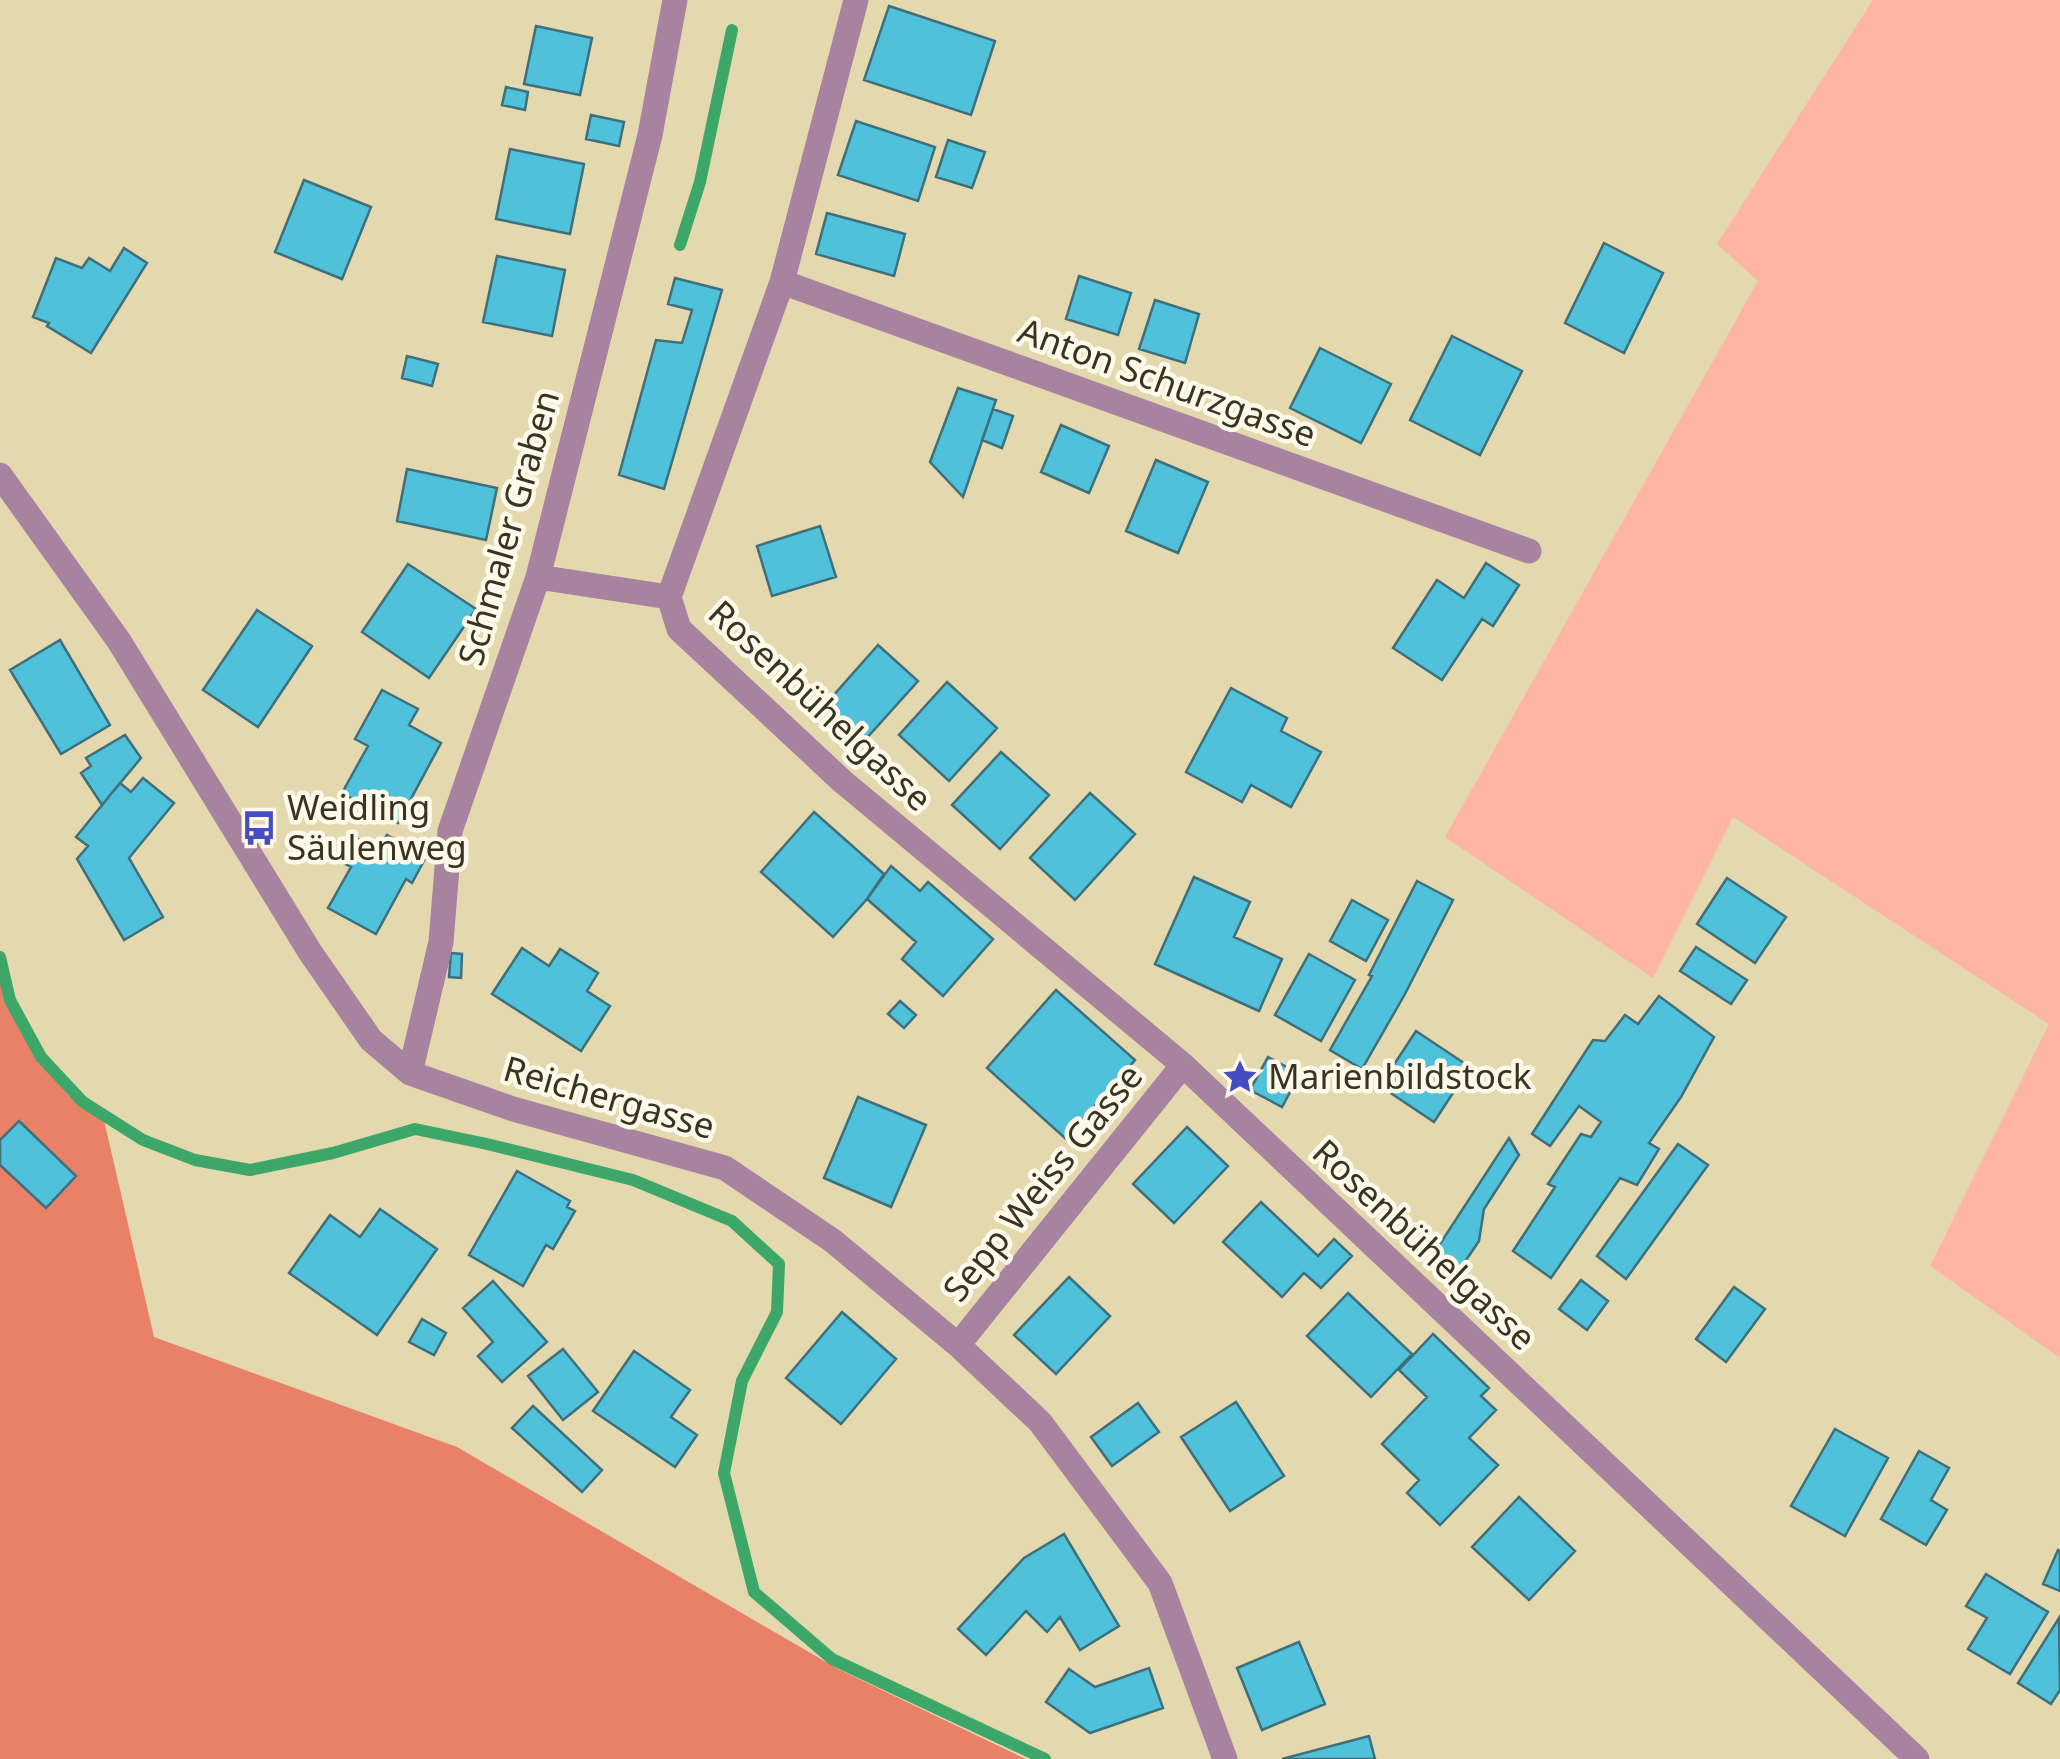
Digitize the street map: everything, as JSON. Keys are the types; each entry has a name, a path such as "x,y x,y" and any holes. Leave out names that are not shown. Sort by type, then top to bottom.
{"street":[{"name":"Schmaler Graben","path":"410,1073 441,942 450,832 538,577 650,135 675,0"},
{"path":"668,597 782,282 856,0"},
{"name":"Anton Schurzgasse","path":"782,282 1529,551"},
{"name":"Reichergasse","path":"0,475 119,641 310,952 372,1040 410,1073 513,1109 725,1168 833,1241 958,1345 1040,1422 1160,1582 1225,1759"},
{"name":"Rosenbühelgasse","path":"538,577 668,597 679,629 842,781 1183,1065 1917,1759"},
{"name":"Sepp Weiss Gasse","path":"958,1345 1183,1065"}],"shaded area":[{"path":"1873,0 2060,0 2060,1358 1930,1266 2049,1024 1733,817 1653,978 1445,837 1758,281 1717,244"},
{"path":"0,950 11,1002 44,1066 68,1095 104,1120 154,1337 457,1447 838,1669 1026,1759 0,1759"}],"building":[{"path":"889,6 995,41 971,115 864,80"},
{"path":"536,26 592,38 580,95 524,84"},
{"path":"506,87 528,92 525,110 502,105"},
{"path":"591,115 624,122 619,146 586,139"},
{"path":"856,121 935,147 918,201 838,175"},
{"path":"948,140 985,152 972,188 936,177"},
{"path":"510,149 584,164 570,234 496,219"},
{"path":"304,180 371,207 342,279 275,252"},
{"path":"827,213 905,234 894,276 816,254"},
{"path":"1604,243 1663,273 1624,353 1565,323"},
{"path":"124,248 147,263 91,353 47,326 49,323 33,317 56,258 82,268 89,258 110,271"},
{"path":"497,256 565,270 552,336 483,322"},
{"path":"1079,276 1131,293 1118,335 1066,319"},
{"path":"675,278 722,290 664,489 619,475 656,340 682,343 692,310 668,304"},
{"path":"1155,300 1199,314 1185,363 1139,349"},
{"path":"1452,336 1522,371 1480,455 1410,420"},
{"path":"1320,348 1391,384 1361,443 1290,408"},
{"path":"407,356 438,364 432,386 402,378"},
{"path":"958,388 996,400 963,497 930,462"},
{"path":"993,409 1013,416 1002,448 982,440"},
{"path":"1061,425 1109,446 1089,493 1041,472"},
{"path":"1156,460 1208,482 1178,553 1126,531"},
{"path":"407,469 497,488 486,540 397,521"},
{"path":"820,526 836,577 772,596 757,546"},
{"path":"1486,563 1519,585 1493,626 1482,619 1442,680 1393,648 1437,580 1464,598"},
{"path":"408,564 476,609 429,678 362,632"},
{"path":"257,610 312,646 258,727 203,690"},
{"path":"60,640 110,725 61,754 10,670"},
{"path":"878,645 918,681 865,740 825,705"},
{"path":"947,682 997,728 949,781 899,735"},
{"path":"1231,688 1287,718 1281,731 1321,752 1291,807 1251,785 1242,802 1186,772"},
{"path":"382,690 418,709 409,725 441,743 398,823 342,793 368,746 355,739"},
{"path":"125,735 141,758 102,805 81,773 91,766 86,758"},
{"path":"1001,752 1049,795 1000,849 952,805"},
{"path":"143,778 174,803 129,858 163,917 124,940 77,859 88,846 76,837 120,783 131,792"},
{"path":"1090,793 1135,834 1075,900 1030,858"},
{"path":"814,812 884,874 833,937 761,872"},
{"path":"351,835 378,850 387,835 426,857 412,883 406,879 376,934 328,908 351,867 337,860"},
{"path":"891,866 920,891 928,882 993,939 943,996 902,959 916,942 867,899"},
{"path":"1194,877 1250,902 1234,937 1282,959 1259,1011 1155,964"},
{"path":"1727,878 1786,917 1755,963 1697,924"},
{"path":"1417,881 1453,900 1362,1069 1330,1050 1372,976 1369,975"},
{"path":"1352,900 1388,920 1366,961 1330,941"},
{"path":"1696,947 1747,980 1731,1004 1680,971"},
{"path":"522,948 549,966 560,949 598,973 587,991 610,1006 581,1051 492,994"},
{"path":"451,953 462,954 461,978 449,977"},
{"path":"1309,954 1355,980 1321,1041 1275,1015"},
{"path":"1056,990 1135,1060 1066,1139 987,1068"},
{"path":"1659,996 1714,1037 1681,1097 1649,1143 1659,1149 1637,1185 1620,1178 1551,1278 1513,1251 1555,1187 1548,1184 1581,1134 1591,1137 1601,1122 1579,1106 1550,1146 1532,1134 1593,1040 1605,1041 1625,1015 1638,1024"},
{"path":"900,1001 916,1015 904,1028 888,1014"},
{"path":"1416,1031 1470,1067 1434,1122 1380,1086"},
{"path":"1268,1057 1300,1074 1282,1107 1250,1090"},
{"path":"858,1097 926,1125 891,1207 824,1178"},
{"path":"19,1121 76,1176 46,1208 0,1165 0,1140"},
{"path":"1187,1127 1228,1166 1174,1223 1133,1184"},
{"path":"1509,1138 1519,1155 1484,1209 1479,1241 1460,1269 1434,1253"},
{"path":"1678,1144 1708,1165 1626,1279 1597,1256"},
{"path":"517,1171 570,1201 567,1207 575,1211 553,1249 546,1245 523,1286 469,1255"},
{"path":"1261,1202 1318,1256 1334,1239 1352,1256 1321,1288 1304,1273 1282,1297 1223,1242"},
{"path":"380,1209 437,1249 377,1335 289,1273 330,1215 360,1237"},
{"path":"1069,1277 1110,1316 1056,1374 1014,1335"},
{"path":"1581,1280 1608,1301 1587,1330 1559,1309"},
{"path":"493,1281 547,1342 502,1382 478,1356 493,1342 463,1308"},
{"path":"1734,1287 1765,1309 1726,1362 1696,1339"},
{"path":"1348,1293 1412,1354 1371,1397 1307,1336"},
{"path":"842,1312 896,1359 841,1424 786,1378"},
{"path":"422,1319 446,1333 434,1355 409,1342"},
{"path":"1433,1334 1489,1388 1481,1396 1496,1410 1469,1438 1498,1465 1440,1525 1407,1493 1419,1480 1382,1444 1427,1397 1399,1370"},
{"path":"563,1349 598,1392 563,1420 528,1376"},
{"path":"634,1351 690,1390 671,1417 697,1435 675,1467 593,1411"},
{"path":"1236,1402 1284,1476 1230,1511 1181,1437"},
{"path":"1138,1403 1159,1432 1112,1466 1091,1437"},
{"path":"533,1406 602,1470 582,1492 512,1428"},
{"path":"1835,1429 1888,1458 1845,1536 1791,1506"},
{"path":"1919,1451 1949,1468 1931,1500 1947,1510 1926,1545 1881,1519"},
{"path":"1519,1497 1575,1551 1529,1600 1472,1547"},
{"path":"1064,1534 1119,1626 1080,1650 1060,1617 1047,1632 1026,1611 986,1655 958,1629 1024,1558"},
{"path":"2060,1551 2060,1591 2043,1584"},
{"path":"1986,1574 2048,1612 2010,1674 1968,1649 1987,1618 1966,1606"},
{"path":"2059,1618 2060,1690 2051,1704 2018,1683"},
{"path":"1299,1642 1325,1704 1262,1730 1237,1668"},
{"path":"1149,1668 1163,1708 1090,1733 1046,1702 1069,1669 1095,1687"},
{"path":"1369,1736 1375,1759 1282,1759"}],"waterway":[{"name":"Schmaler Graben","path":"680,245 700,182 732,30"},
{"path":"0,957 10,1000 41,1057 83,1102 143,1140 195,1160 250,1170 333,1153 415,1129 633,1180 732,1221 779,1264 777,1312 742,1381 724,1473 754,1592 832,1659 1045,1759"}],"place":[{"name":"Weidling Säulenweg","path":"259,828"},
{"name":"Marienbildstock","path":"1240,1077"}]}
